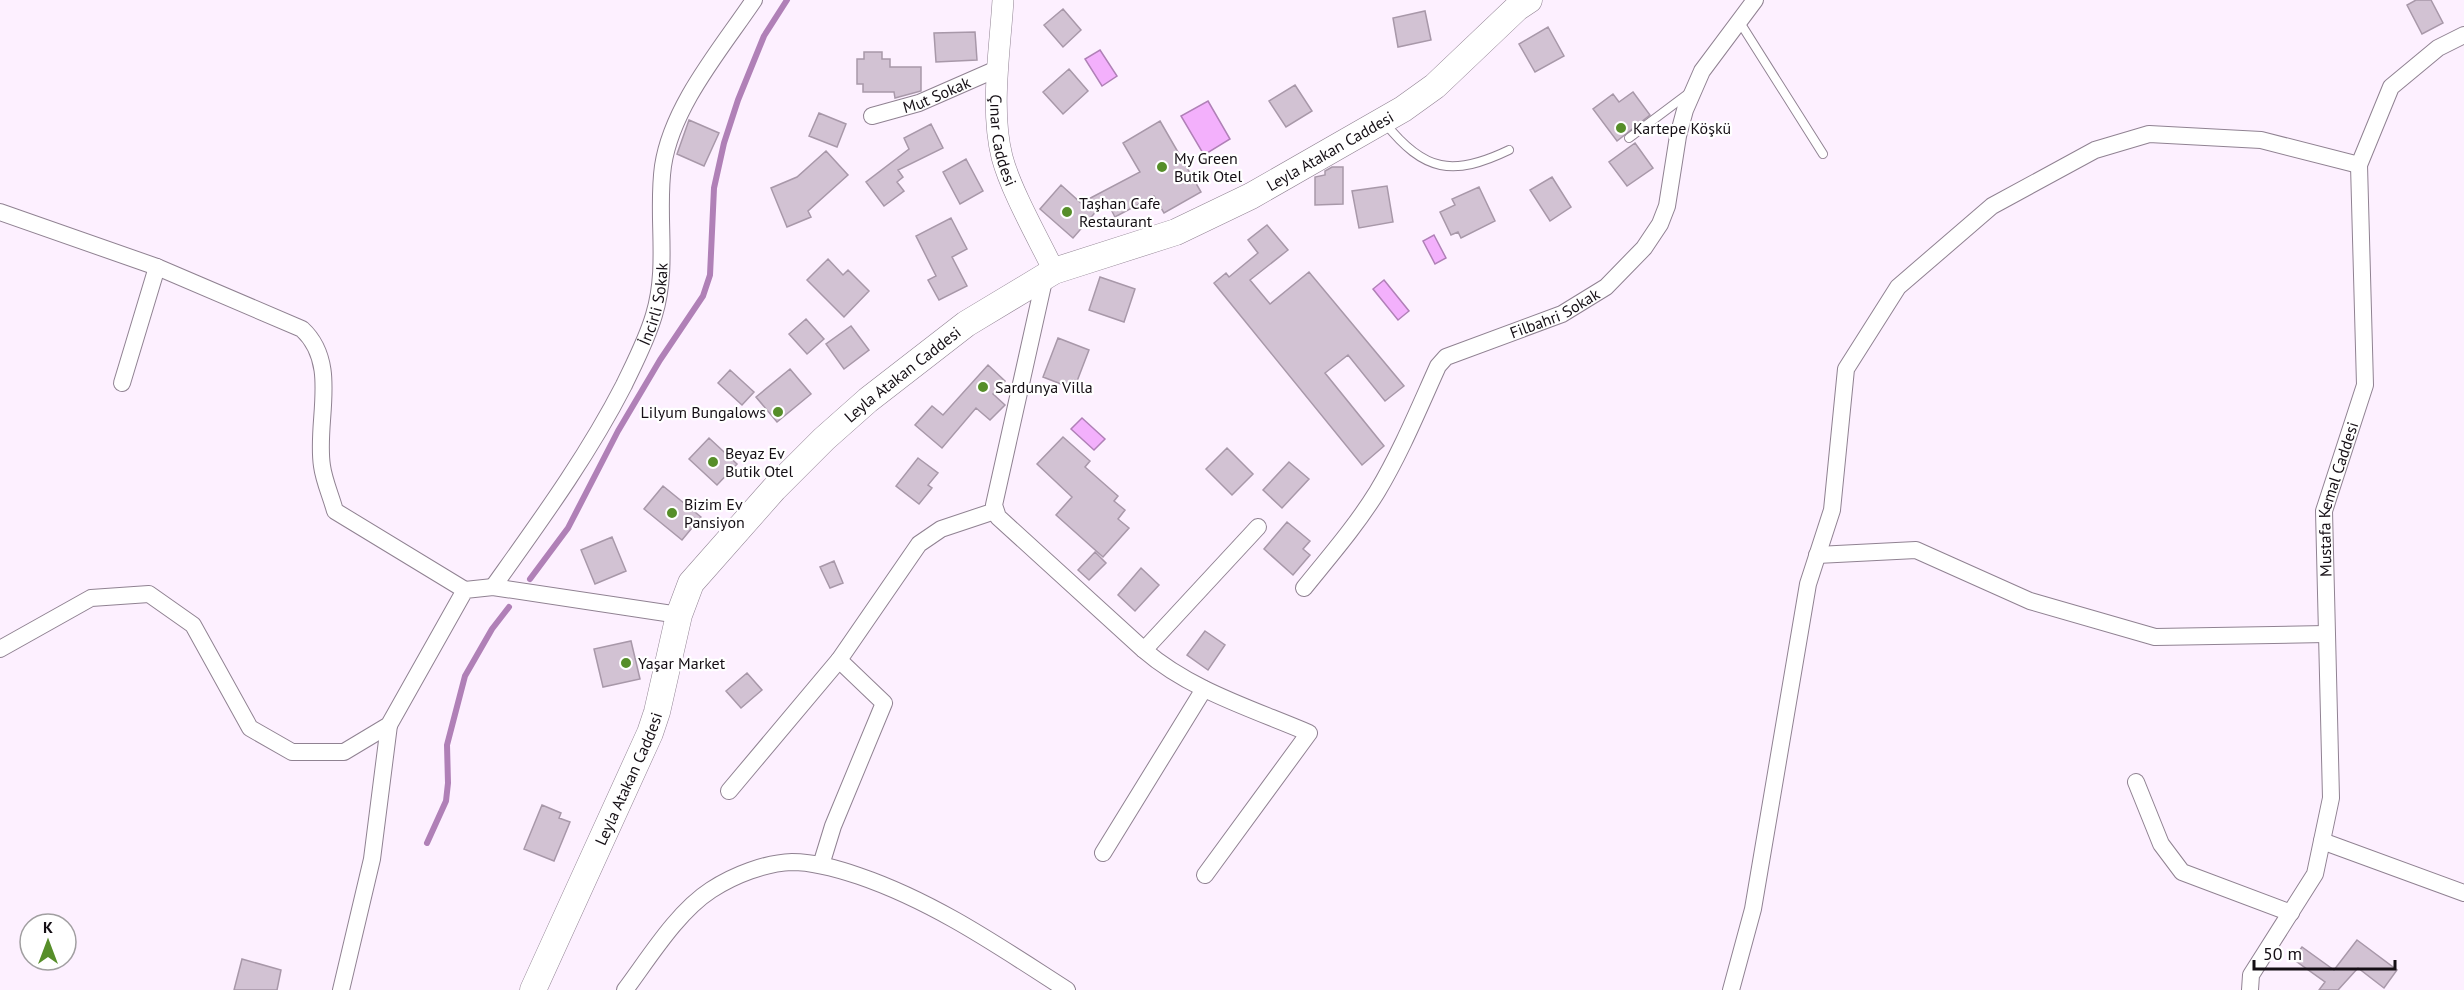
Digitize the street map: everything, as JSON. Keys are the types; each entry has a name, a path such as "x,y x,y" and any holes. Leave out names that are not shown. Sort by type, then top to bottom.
{"main road":[{"name":"Leyla Atakan Caddesi","path":"533,990 650,733 679,615 691,583 700,570 774,489 824,439 868,400 939,344 1005,299 1050,273 1176,232 1251,195 1383,120 1436,86 1517,8 1529,0"}],"street":[{"name":"İncirli Sokak","path":"494,587 582,461 604,425 641,350 660,293 663,270 662,177 671,132 685,105 754,0"},
{"name":"Çınar Caddesi","path":"1003,0 997,125 1003,160 1050,273"},
{"name":"Filbahri Sokak","path":"1304,588 1355,524 1377,492 1404,441 1438,366 1446,357 1562,314 1606,287 1644,248 1660,224 1667,206 1678,136 1702,71 1755,0"},
{"name":"Mustafa Kemal Caddesi","path":"2250,990 2252,975 2315,874 2331,798 2324,511 2366,385 2359,165 2391,87 2438,48 2464,35"},
{"name":"Mut Sokak","path":"872,116 919,103 999,68"},
{"path":"1731,990 1753,909 1808,584 1832,510 1846,369 1898,287 1992,207 2095,150 2149,134 2261,140 2359,165"},
{"path":"0,212 157,267 302,329 320,351 323,365 322,465 335,511 465,590 494,587 679,615"},
{"path":"122,383 157,267"},
{"path":"1050,273 994,505 998,517 1144,650 1168,669 1204,689 1309,734 1205,875"},
{"path":"729,790 839,660 919,544 941,529 995,511"},
{"path":"1144,650 1258,526"},
{"path":"1817,555 1916,550 2030,601 2155,637 2326,634"},
{"path":"341,990 372,859 389,725 465,590"},
{"path":"0,649 91,598 149,594 193,625 250,728 292,752 344,752 389,725"},
{"path":"821,865 833,826 884,703 839,660"},
{"path":"1103,853 1204,689"},
{"path":"2136,782 2161,844 2182,872 2290,913"},
{"path":"2322,841 2464,893"},
{"path":"625,990 689,908 709,891 732,878 775,864 790,862 821,865 907,894 962,923 1067,990"}],"lane":[{"path":"1739,21 1823,154"},
{"path":"1629,138 1694,90"},
{"path":"1383,120 1408,150 1436,164 1469,166 1509,150"}],"shaded area":[{"path":"1100,50 1117,76 1102,86 1085,59"},
{"path":"1208,101 1230,139 1204,155 1181,116"},
{"path":"1434,235 1446,258 1435,264 1423,241"},
{"path":"1384,280 1409,311 1398,320 1373,289"},
{"path":"1082,418 1105,439 1094,450 1071,429"}],"building":[{"path":"2416,0 2431,0 2443,23 2422,34 2407,5"},
{"path":"1063,9 1081,30 1063,47 1044,25"},
{"path":"1425,11 1431,40 1398,47 1393,18"},
{"path":"1548,27 1564,56 1535,72 1519,44"},
{"path":"975,32 977,60 936,62 934,33"},
{"path":"864,52 882,52 882,59 890,59 890,67 921,67 921,91 895,98 894,92 863,92 863,84 857,84 857,59 864,59"},
{"path":"1069,69 1088,91 1063,114 1043,92"},
{"path":"1295,85 1312,111 1286,127 1269,101"},
{"name":"Kartepe Köşkü","path":"1633,92 1650,115 1617,141 1593,109 1613,94 1619,102"},
{"path":"819,113 846,124 837,147 809,136"},
{"path":"689,120 719,133 704,166 677,154"},
{"path":"1160,121 1201,192 1164,213 1154,196 1115,217 1106,200 1073,238 1040,209 1061,185 1081,203 1140,172 1123,143"},
{"path":"931,124 943,148 898,170 903,177 897,182 904,191 884,206 866,182 909,149 904,138"},
{"path":"1635,143 1653,168 1627,186 1609,162"},
{"path":"826,151 848,175 808,211 811,217 787,227 771,188 797,177"},
{"path":"966,159 983,191 960,204 943,172"},
{"path":"1332,167 1343,167 1343,204 1315,205 1315,177 1325,175 1325,171"},
{"path":"1552,177 1571,207 1550,221 1530,190"},
{"path":"1387,186 1393,222 1359,228 1352,191"},
{"path":"1479,187 1495,221 1461,238 1458,232 1451,235 1440,212 1455,205 1452,199"},
{"path":"951,218 967,249 952,257 967,286 939,300 928,280 936,276 916,236"},
{"path":"1267,225 1288,250 1250,280 1270,304 1309,272 1404,386 1385,401 1348,355 1325,373 1384,446 1362,465 1214,283 1226,273 1229,277 1258,253 1248,240"},
{"path":"828,259 843,275 848,270 869,291 844,317 807,280"},
{"path":"1100,277 1135,289 1124,322 1089,310"},
{"path":"806,319 824,339 807,354 789,334"},
{"path":"851,326 869,350 844,369 826,344"},
{"path":"1058,338 1089,350 1074,389 1043,377"},
{"path":"988,365 1005,381 993,394 1005,405 990,420 976,408 942,448 915,425 932,406 943,415"},
{"path":"790,369 811,394 777,422 756,397"},
{"path":"730,370 754,392 742,405 718,383"},
{"path":"1063,437 1090,461 1085,467 1118,496 1114,501 1125,510 1118,519 1129,528 1103,557 1056,515 1072,497 1037,464"},
{"name":"Beyaz Ev Butik Otel","path":"709,438 737,464 717,485 689,459"},
{"path":"1227,448 1253,474 1232,495 1206,469"},
{"path":"918,458 938,473 928,485 932,488 919,504 896,486"},
{"path":"1289,462 1309,479 1282,508 1263,490"},
{"name":"Bizim Ev Pansiyon","path":"663,486 701,517 682,540 644,509"},
{"path":"1287,522 1310,541 1303,549 1310,555 1293,575 1264,549"},
{"path":"612,537 626,571 595,584 581,550"},
{"path":"1095,552 1106,563 1089,580 1078,570"},
{"path":"834,561 843,583 830,588 820,567"},
{"path":"1141,568 1159,585 1135,611 1118,595"},
{"path":"1205,631 1225,645 1208,670 1187,655"},
{"path":"631,641 640,679 603,687 594,649"},
{"path":"747,673 762,690 741,708 726,691"},
{"path":"542,805 561,813 559,818 570,822 554,861 524,849"},
{"path":"2357,940 2397,970 2384,988 2358,968 2338,990 2319,990 2325,982 2293,959 2302,947 2334,970"},
{"path":"242,959 281,970 277,990 234,990"}],"waterway":[{"path":"530,579 568,528 618,431 660,360 703,296 710,275 714,188 724,143 738,100 764,36 787,0"},
{"path":"427,843 446,801 447,745 465,676 492,629 509,607"}],"place":[{"name":"Kartepe Köşkü","path":"1621,128"},
{"name":"My Green Butik Otel","path":"1162,167"},
{"name":"Taşhan Cafe Restaurant","path":"1067,212"},
{"name":"Sardunya Villa","path":"983,387"},
{"name":"Lilyum Bungalows","path":"778,412"},
{"name":"Beyaz Ev Butik Otel","path":"713,462"},
{"name":"Bizim Ev Pansiyon","path":"672,513"},
{"name":"Yaşar Market","path":"626,663"}]}
